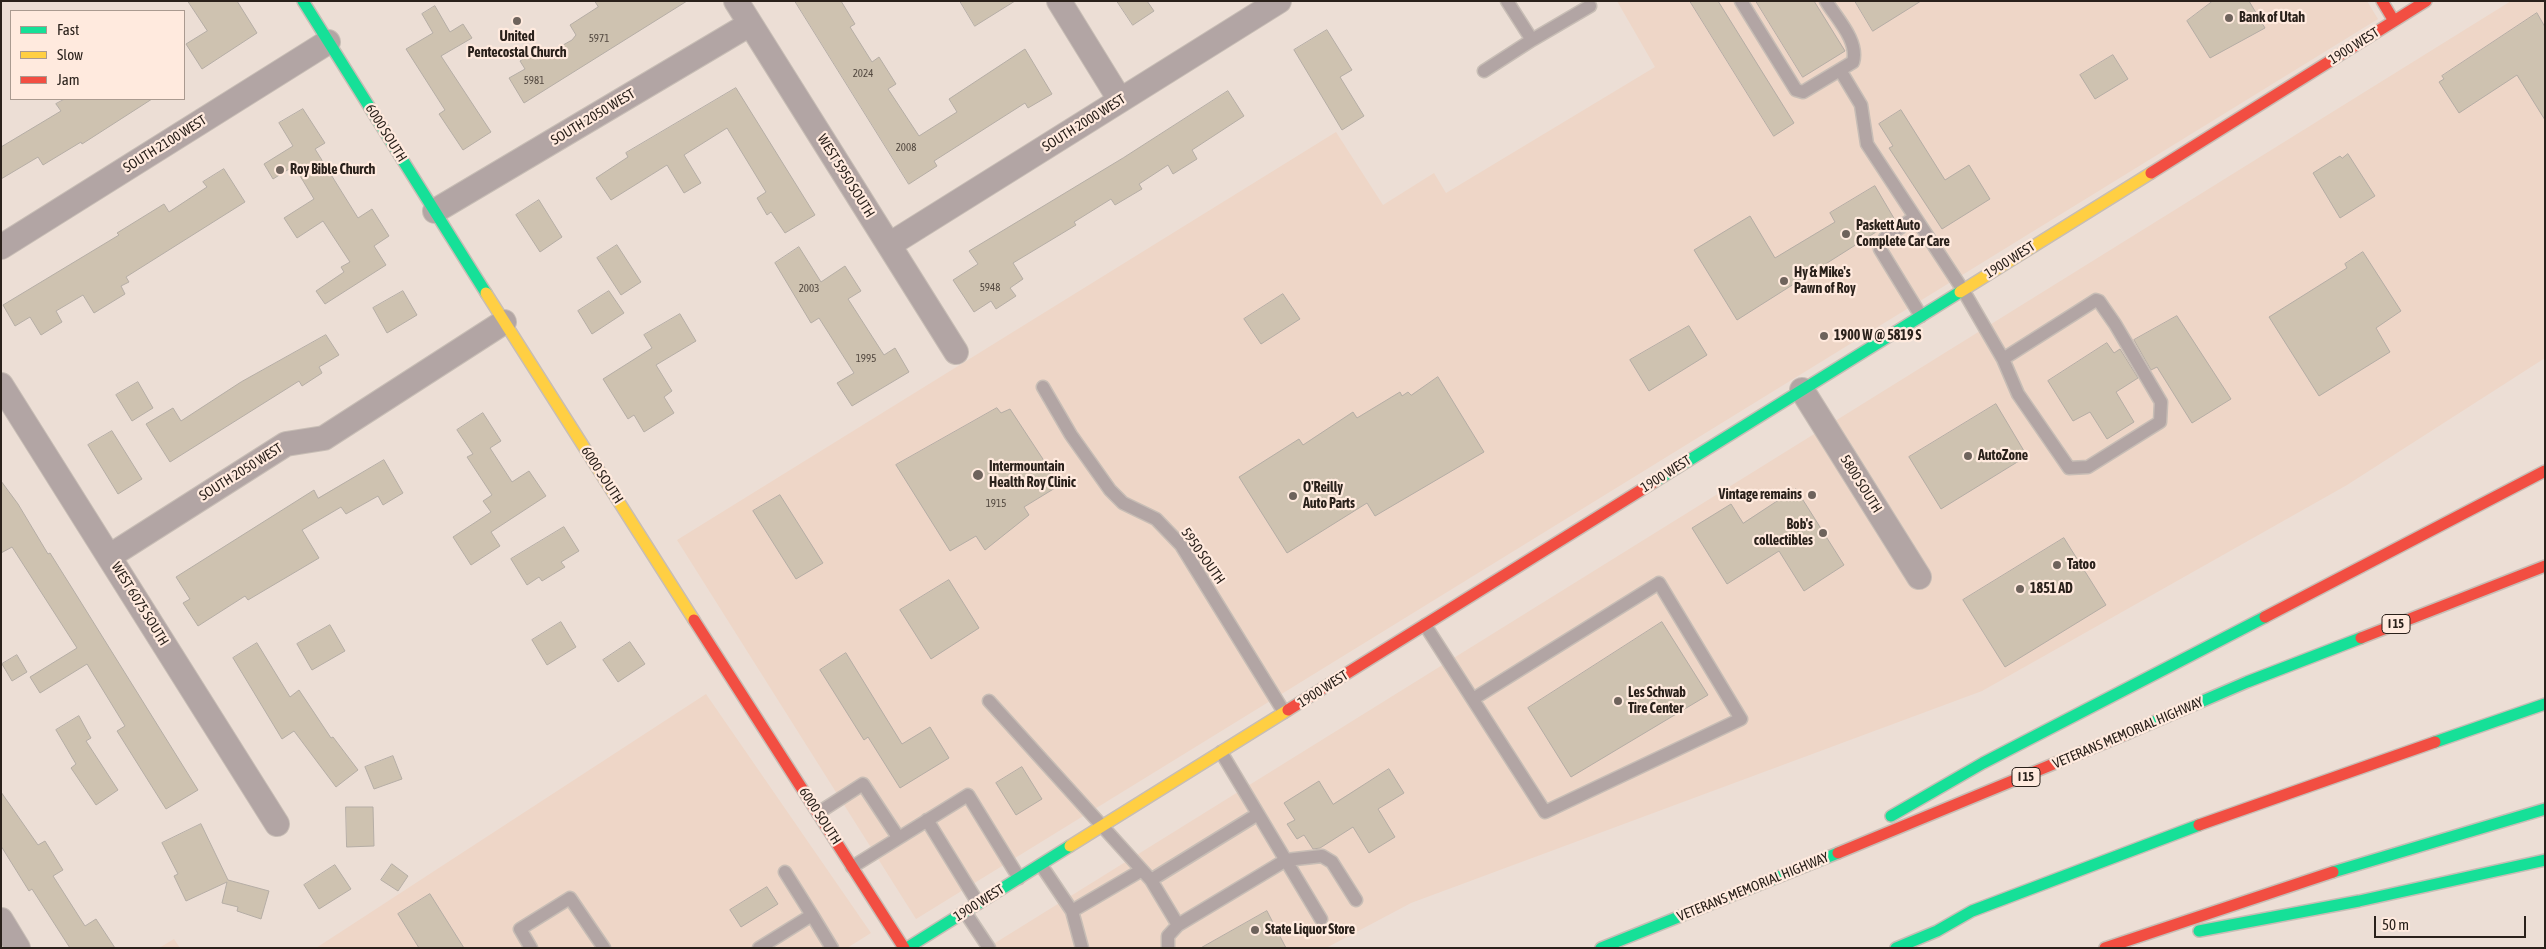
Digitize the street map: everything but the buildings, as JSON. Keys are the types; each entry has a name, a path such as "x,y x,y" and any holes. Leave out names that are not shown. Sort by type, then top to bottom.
{"main road":[{"name":"6000 SOUTH","path":"303,1 504,322 905,948"},
{"path":"2382,1 2394,21"},
{"name":"1900 WEST","path":"905,948 2426,1"},
{"path":"1803,866 1983,763 2545,470"},
{"name":"VETERANS MEMORIAL HIGHWAY","path":"1601,948 2034,774 2247,682 2545,566"},
{"path":"1896,948 1937,931 1972,911 2208,821 2545,704"},
{"path":"2105,948 2365,861 2545,809"},
{"path":"2109,948 2359,901 2545,860"}],"street":[{"name":"WEST 5950 SOUTH","path":"736,1 956,352"},
{"path":"1060,1 1120,100"},
{"name":"SOUTH 2000 WEST","path":"890,245 1279,1"},
{"name":"SOUTH 2050 WEST","path":"435,210 750,24"},
{"name":"SOUTH 2100 WEST","path":"1,247 328,42"},
{"name":"SOUTH 2050 WEST","path":"110,556 286,444 324,438 504,322"},
{"name":"WEST 6075 SOUTH","path":"1,385 277,824"},
{"name":"5800 SOUTH","path":"1802,390 1919,577"},
{"path":"1,920 18,948"}],"lane":[{"path":"1507,1 1532,40"},
{"path":"1741,1 1796,90 1803,92 1853,62 1855,53 1851,40 1826,1"},
{"path":"1484,71 1590,6"},
{"path":"1840,70 1861,105 1866,144 1963,290 2003,359 2018,394 2069,468 2088,467 2160,422 2161,402 2115,324 2100,302 2096,300 2003,359"},
{"path":"1915,217 1885,238 1880,249 1921,316"},
{"name":"5950 SOUTH","path":"1044,387 1071,435 1110,490 1123,503 1156,519 1181,545 1284,712"},
{"path":"1425,625 1545,812 1741,719 1658,583 1473,699"},
{"path":"989,701 1147,875 1178,925"},
{"path":"1221,752 1321,919"},
{"path":"818,812 864,784 898,837"},
{"path":"852,866 968,795 1019,878"},
{"path":"1072,911 1147,875 1258,814"},
{"path":"926,820 978,904"},
{"path":"1168,948 1168,936 1178,925 1286,860 1322,856 1332,862 1356,900"},
{"path":"1041,864 1072,911 1082,948"},
{"path":"785,872 832,948"},
{"path":"531,948 520,929 570,898 600,947"},
{"path":"965,912 989,948"},
{"path":"759,948 812,915"}],"shaded area":[{"path":"1617,1 2367,1 2378,19 916,919 677,540 1336,132 1383,205 1434,173 1446,193 1655,67"},
{"path":"2511,1 2545,1 2545,358 2347,485 1982,691 1411,903 1326,948 987,948"},
{"path":"706,694 871,933 847,948 316,948"},
{"path":"174,939 180,948 159,948"}],"traffic: fast":[{"path":"303,1 486,293"},
{"path":"1654,482 1960,292"},
{"path":"1891,816 1983,763 2265,617"},
{"path":"2126,734 2247,682 2361,638"},
{"path":"2435,742 2545,704"},
{"path":"2333,872 2545,809"},
{"path":"1896,948 1937,931 1972,911 2199,825"},
{"path":"907,948 1070,846"},
{"path":"1601,948 1838,853"},
{"path":"2199,931 2359,901 2545,860"}],"traffic: slow":[{"path":"1960,292 2151,173"},
{"path":"486,293 694,620"},
{"path":"1070,846 1288,710"}],"traffic: jam":[{"path":"2382,1 2394,21"},
{"path":"2151,173 2426,1"},
{"path":"2265,617 2545,471"},
{"path":"1288,710 1654,482"},
{"path":"2361,638 2545,566"},
{"path":"694,620 904,948"},
{"path":"1838,853 2126,734"},
{"path":"2199,825 2435,742"},
{"path":"2105,948 2333,872"}],"place":[{"name":"Bank of Utah","path":"2229,18"},
{"name":"United Pentecostal Church","path":"517,21"},
{"name":"Roy Bible Church","path":"280,170"},
{"name":"Paskett Auto Complete Car Care","path":"1846,234"},
{"name":"Hy & Mike's Pawn of Roy","path":"1784,281"},
{"name":"1900 W @ 5819 S","path":"1824,336"},
{"name":"AutoZone","path":"1968,456"},
{"name":"Intermountain Health Roy Clinic","path":"978,475"},
{"name":"Vintage remains","path":"1812,495"},
{"name":"O'Reilly Auto Parts","path":"1293,496"},
{"name":"Bob's collectibles","path":"1823,533"},
{"name":"Tatoo","path":"2057,565"},
{"name":"1851 AD","path":"2020,589"},
{"name":"Les Schwab Tire Center","path":"1618,701"},
{"name":"State Liquor Store","path":"1255,930"}]}
